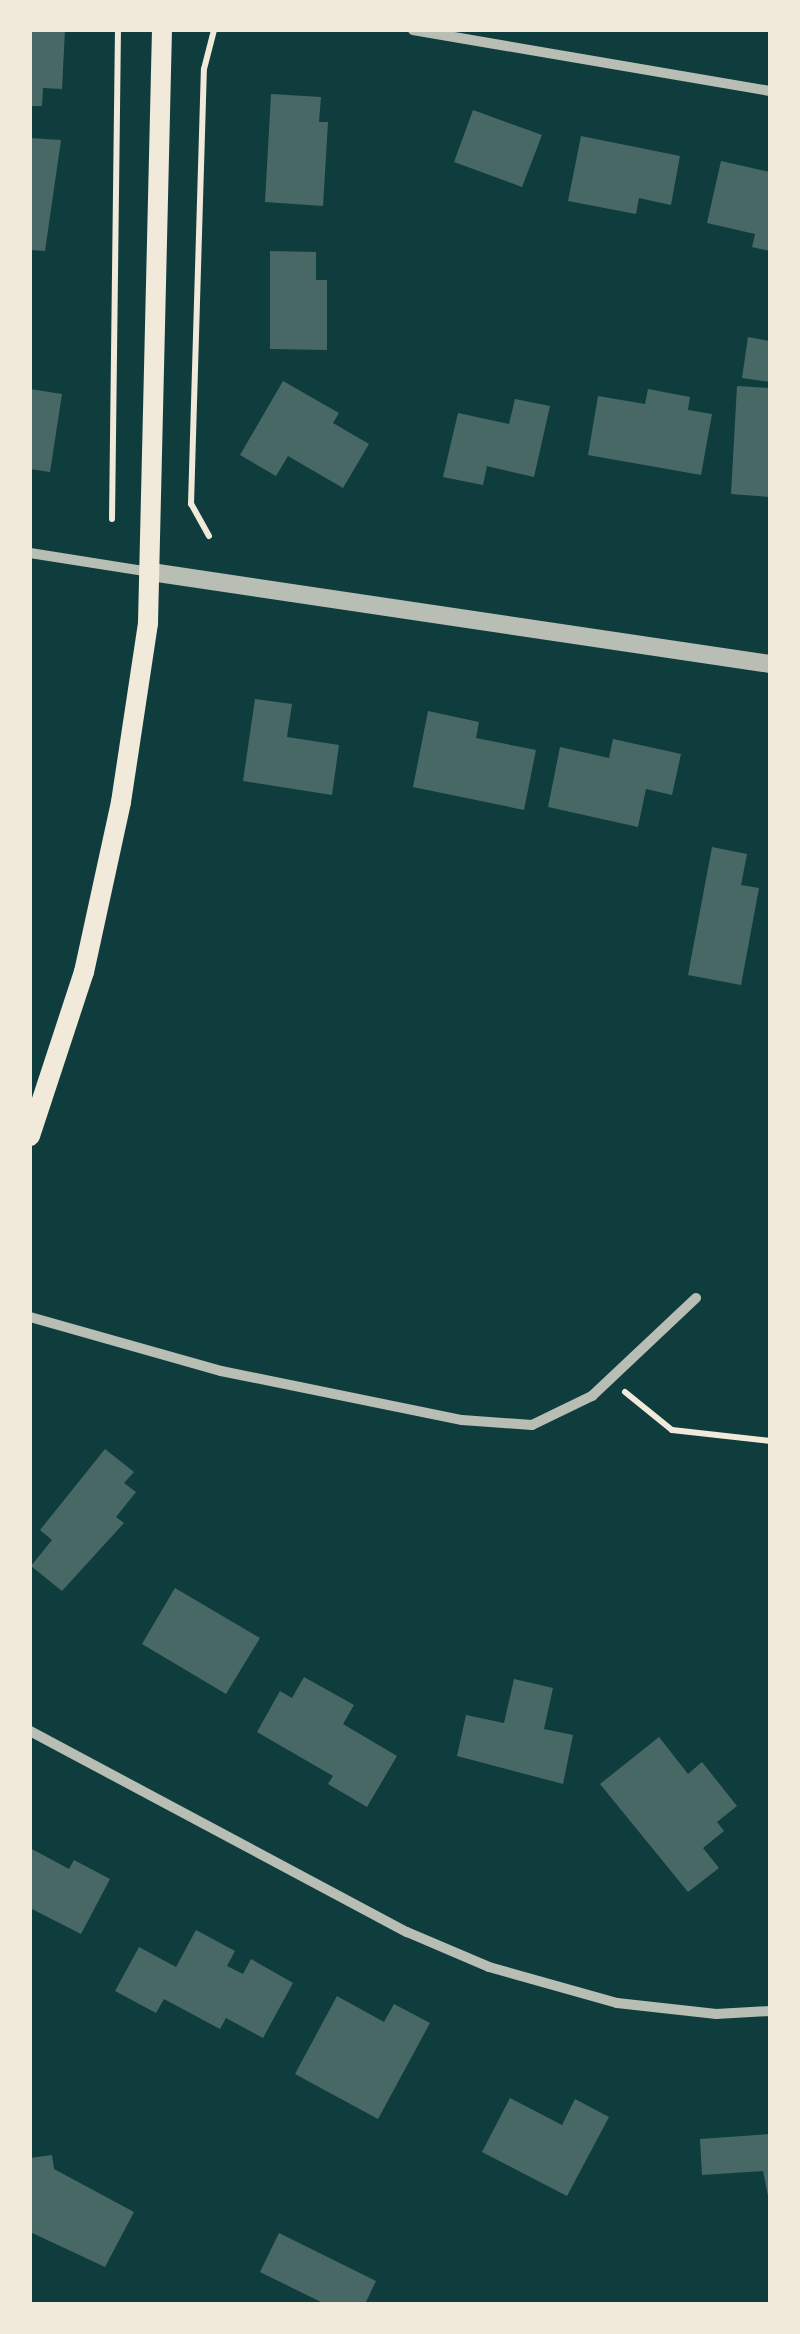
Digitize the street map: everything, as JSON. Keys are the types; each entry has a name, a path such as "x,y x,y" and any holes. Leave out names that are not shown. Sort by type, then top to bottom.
{"main road":[{"path":"30,1136 92,938 121,802 152,572 162,30"}],"street":[{"path":"413,30 770,91"},
{"path":"30,552 770,664"},
{"path":"30,1317 192,1364 504,1425 549,1420 610,1379 696,1298"},
{"path":"30,1731 407,1932 489,1967 617,2003 716,2014 770,2011"}],"path":[{"path":"112,519 118,30"},
{"path":"210,536 191,504 204,69 214,30"},
{"path":"610,1379 672,1430 770,1442"}],"building":[{"path":"30,30 65,30 62,89 43,88 42,106 30,106"},
{"path":"271,94 321,97 319,122 328,122 323,206 265,202"},
{"path":"473,110 542,135 522,187 454,162"},
{"path":"581,136 680,156 671,205 639,198 636,214 568,201"},
{"path":"30,138 61,140 45,251 30,250"},
{"path":"721,161 770,172 770,251 752,247 755,234 707,223"},
{"path":"270,251 316,252 316,280 327,280 327,350 270,349"},
{"path":"748,337 770,341 770,382 742,378"},
{"path":"283,381 339,413 333,423 369,444 343,488 288,456 276,476 240,455"},
{"path":"737,386 770,388 770,497 731,494"},
{"path":"30,389 62,394 50,472 30,469"},
{"path":"648,389 690,397 688,410 712,414 701,475 588,455 598,396 645,404"},
{"path":"515,399 550,406 534,477 487,466 483,485 443,477 458,413 509,424"},
{"path":"255,699 292,704 287,737 339,745 332,795 243,781"},
{"path":"428,711 479,722 476,738 536,750 524,810 413,787"},
{"path":"613,739 681,754 672,795 646,789 638,827 548,807 560,747 609,758"},
{"path":"712,847 747,854 741,885 759,888 741,985 688,975"},
{"path":"105,1449 134,1472 124,1483 136,1492 116,1517 124,1523 62,1591 31,1566 52,1540 40,1530"},
{"path":"175,1588 260,1638 226,1694 142,1644"},
{"path":"304,1677 354,1705 343,1724 397,1756 367,1807 328,1784 333,1776 257,1732 280,1691 292,1698"},
{"path":"514,1679 553,1688 544,1729 573,1735 563,1784 457,1756 466,1715 504,1723"},
{"path":"659,1737 688,1774 702,1762 737,1806 717,1822 724,1831 703,1848 719,1868 688,1892 600,1784"},
{"path":"30,1848 69,1869 74,1860 110,1879 81,1934 30,1908"},
{"path":"196,1930 235,1951 227,1966 243,1974 251,1959 293,1983 263,2038 226,2018 220,2029 164,1999 156,2013 115,1991 139,1947 176,1967"},
{"path":"337,1996 384,2022 394,2004 430,2023 378,2119 295,2074"},
{"path":"510,2098 562,2125 575,2099 609,2117 567,2196 482,2152"},
{"path":"770,2134 770,2206 763,2171 702,2175 700,2139"},
{"path":"52,2155 54,2169 134,2212 105,2267 30,2232 30,2158"},
{"path":"279,2233 376,2281 365,2304 325,2304 260,2272"}]}
